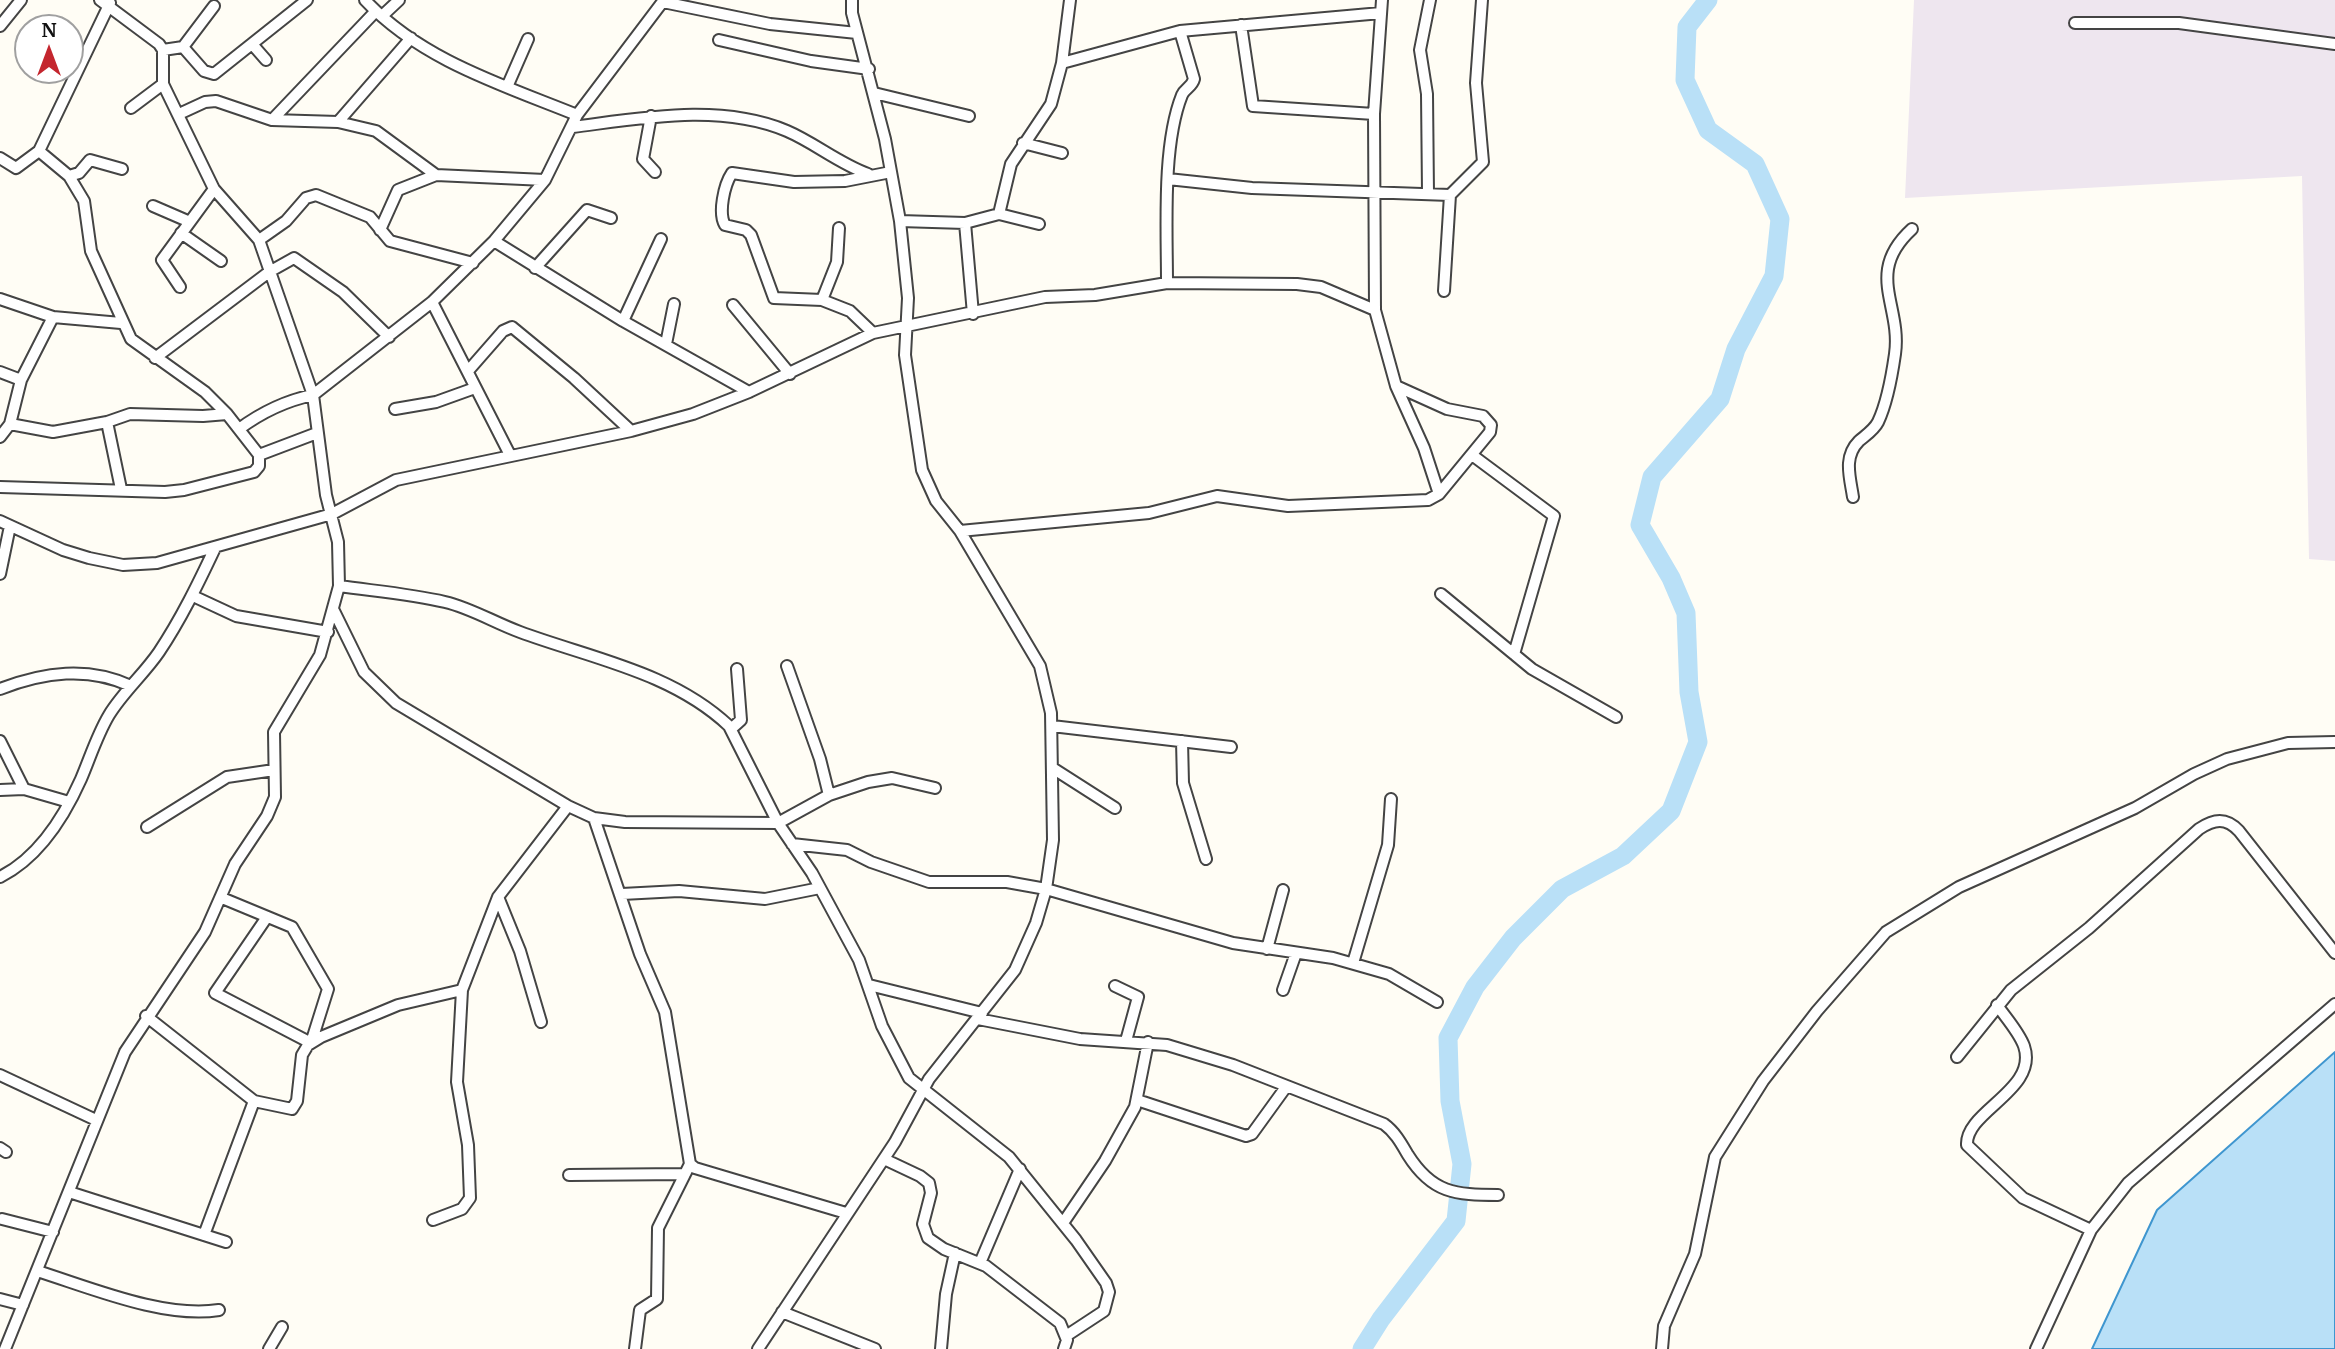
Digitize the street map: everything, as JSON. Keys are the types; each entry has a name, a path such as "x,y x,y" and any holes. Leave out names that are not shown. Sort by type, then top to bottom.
{"street":[{"path":"183,47 204,71 214,74 307,0"},
{"path":"365,0 411,38 450,63 577,115"},
{"path":"272,120 379,14 399,0"},
{"path":"758,1349 884,1159 924,1087 1015,971 1036,923 1046,889 1053,840 1054,769 1048,687 1040,666 960,531 936,501 922,470 909,386 907,279 900,221 869,69 856,33 852,0"},
{"path":"999,214 1011,164 1051,104 1062,63 1070,0"},
{"path":"1382,0 1372,192 1375,310 1396,386 1424,448 1439,494"},
{"path":"1428,193 1427,94 1420,50 1430,0"},
{"path":"1444,291 1450,195 1483,162 1476,83 1482,0"},
{"path":"0,26 18,1"},
{"path":"239,429 264,411 313,395 432,302 494,241 545,180 577,115 663,1 770,24 856,33"},
{"path":"0,158 16,168 39,152 106,2 159,44 163,50 163,84 214,189 259,240 313,395 317,433 340,560 340,586 328,632 302,688 274,732 273,804 235,864 205,932 146,1016 125,1052 5,1349"},
{"path":"163,50 183,47 214,6"},
{"path":"1062,63 1180,31 1381,13"},
{"path":"2075,23 2179,23 2335,44"},
{"path":"1241,25 1253,106 1374,114"},
{"path":"1167,283 1168,179 1181,96 1194,79 1180,31"},
{"path":"338,122 411,38"},
{"path":"507,87 528,38"},
{"path":"719,40 800,59 869,69"},
{"path":"252,44 267,60"},
{"path":"131,108 163,84"},
{"path":"874,93 969,116"},
{"path":"178,114 205,102 216,101 272,120 338,122 376,131 436,175"},
{"path":"573,127 651,116 722,116 763,122 790,132 834,160 868,174"},
{"path":"651,116 643,159 655,172"},
{"path":"1023,143 1062,153"},
{"path":"0,487 184,490 247,475 259,466 259,455 227,414 205,393 131,339 121,323 116,301 87,241 83,201 69,176 39,152"},
{"path":"69,176 79,173 90,160 122,169"},
{"path":"873,333 850,311 822,300 774,298 751,235 746,230 722,223 732,173 807,182 855,180 868,174 891,172"},
{"path":"380,230 401,186 436,175 545,180"},
{"path":"1168,179 1252,188 1450,195"},
{"path":"180,287 162,260 214,189"},
{"path":"259,240 286,220 311,195 370,217 390,241 473,262"},
{"path":"153,206 190,222"},
{"path":"536,268 587,210 611,218"},
{"path":"900,221 965,223 999,214 1039,224"},
{"path":"965,223 973,314"},
{"path":"822,300 837,262 839,228"},
{"path":"1853,497 1848,462 1851,450 1878,421 1895,355 1896,342 1886,283 1891,254 1912,229"},
{"path":"181,233 221,261"},
{"path":"623,321 661,239"},
{"path":"494,241 623,321 749,393"},
{"path":"156,358 290,259 299,259 343,292 389,337"},
{"path":"0,574 5,524 63,550 123,565 157,563 332,514 396,480 631,431 693,414 749,393 873,333 1045,297 1095,295 1167,283 1297,284 1321,287 1375,310"},
{"path":"0,299 53,317 121,323"},
{"path":"432,302 510,455"},
{"path":"666,344 674,304"},
{"path":"733,305 790,374"},
{"path":"0,436 10,424 21,380 53,317"},
{"path":"468,370 503,331 512,327 575,378 631,431"},
{"path":"0,372 21,380"},
{"path":"960,531 1149,513 1217,496 1288,506 1417,503 1439,494 1490,432 1489,421 1440,407 1396,386"},
{"path":"396,409 436,402 475,388"},
{"path":"10,424 42,432 107,422 130,414 227,414"},
{"path":"107,422 121,489"},
{"path":"259,455 317,433"},
{"path":"1472,455 1555,516 1514,654"},
{"path":"0,877 15,869 33,853 57,824 110,714 158,653 193,596 215,548"},
{"path":"340,586 445,602 520,632 607,660 680,692 717,715 731,729 778,823 820,888 859,960 892,1046 909,1078 924,1087 1020,1169 1107,1283 1109,1293 1104,1311 1066,1336"},
{"path":"1441,594 1532,669 1616,717"},
{"path":"193,596 236,616 328,632"},
{"path":"334,611 364,672 396,703 568,806 594,818 625,822 778,823 829,795 892,778 935,788"},
{"path":"787,666 820,758 829,795"},
{"path":"731,729 741,720 737,669"},
{"path":"0,689 41,676 73,673 102,675 131,687"},
{"path":"1052,726 1231,747"},
{"path":"0,741 24,789"},
{"path":"1182,741 1183,783 1206,859"},
{"path":"1662,1349 1664,1326 1695,1254 1715,1157 1763,1081 1817,1012 1886,932 1959,887 2135,808 2193,774 2227,759 2288,743 2335,741"},
{"path":"1054,769 1115,808"},
{"path":"147,827 227,777 274,770"},
{"path":"0,790 24,789 69,802"},
{"path":"1353,963 1388,845 1391,799"},
{"path":"433,1220 462,1209 470,1198 468,1146 457,1082 462,990 498,897 568,806"},
{"path":"594,818 622,894 640,954 665,1012 687,1169 658,1228 657,1299 640,1310 635,1349"},
{"path":"1957,1057 1997,1005 2089,928 2199,829 2215,821 2232,823 2335,953"},
{"path":"792,844 847,850 871,862 929,882 1007,882 1046,889 1233,943 1353,963 1389,974 1437,1002"},
{"path":"622,894 679,891 765,899 820,888"},
{"path":"1267,949 1283,890"},
{"path":"498,897 520,951 541,1022"},
{"path":"146,1016 254,1101 287,1109 296,1107 302,1055 311,1043 328,989 292,927 222,898"},
{"path":"267,917 215,993 311,1043"},
{"path":"1283,990 1296,953"},
{"path":"869,985 1080,1040 1147,1042 1233,1065 1384,1124 1393,1131 1421,1174 1444,1191 1495,1195"},
{"path":"1115,986 1138,998 1126,1041"},
{"path":"311,1043 398,1005 462,990"},
{"path":"2036,1349 2091,1230 2128,1183 2335,1004"},
{"path":"1997,1005 2024,1047 2024,1066 2011,1089 1970,1130 1967,1146 2023,1198 2091,1230"},
{"path":"1063,1223 1105,1161 1137,1100 1147,1042"},
{"path":"0,1076 96,1120"},
{"path":"1137,1100 1246,1136 1252,1134 1286,1087"},
{"path":"204,1236 254,1101"},
{"path":"884,1159 920,1175 929,1184 931,1193 924,1215 928,1238 955,1254 980,1263 1060,1323 1066,1336 1064,1349"},
{"path":"569,1175 695,1168 846,1213"},
{"path":"980,1263 1020,1169"},
{"path":"69,1192 226,1242"},
{"path":"2,1219 53,1232"},
{"path":"941,1349 946,1294 955,1254"},
{"path":"37,1271 117,1296 171,1308 219,1310"},
{"path":"0,1299 23,1305"},
{"path":"782,1312 875,1349"},
{"path":"269,1349 282,1327"}],"shaded area":[{"path":"1914,0 2335,0 2335,561 2309,559 2302,176 1905,198"}],"water":[{"path":"2335,1052 2335,1349 2092,1349 2157,1210"}],"waterway":[{"path":"1362,1349 1381,1319 1456,1221 1462,1164 1450,1101 1448,1038 1475,987 1513,938 1562,889 1623,856 1671,811 1698,742 1689,692 1686,613 1671,578 1640,525 1652,477 1720,399 1736,349 1774,276 1780,219 1755,164 1708,130 1685,80 1687,27 1708,0"}]}
